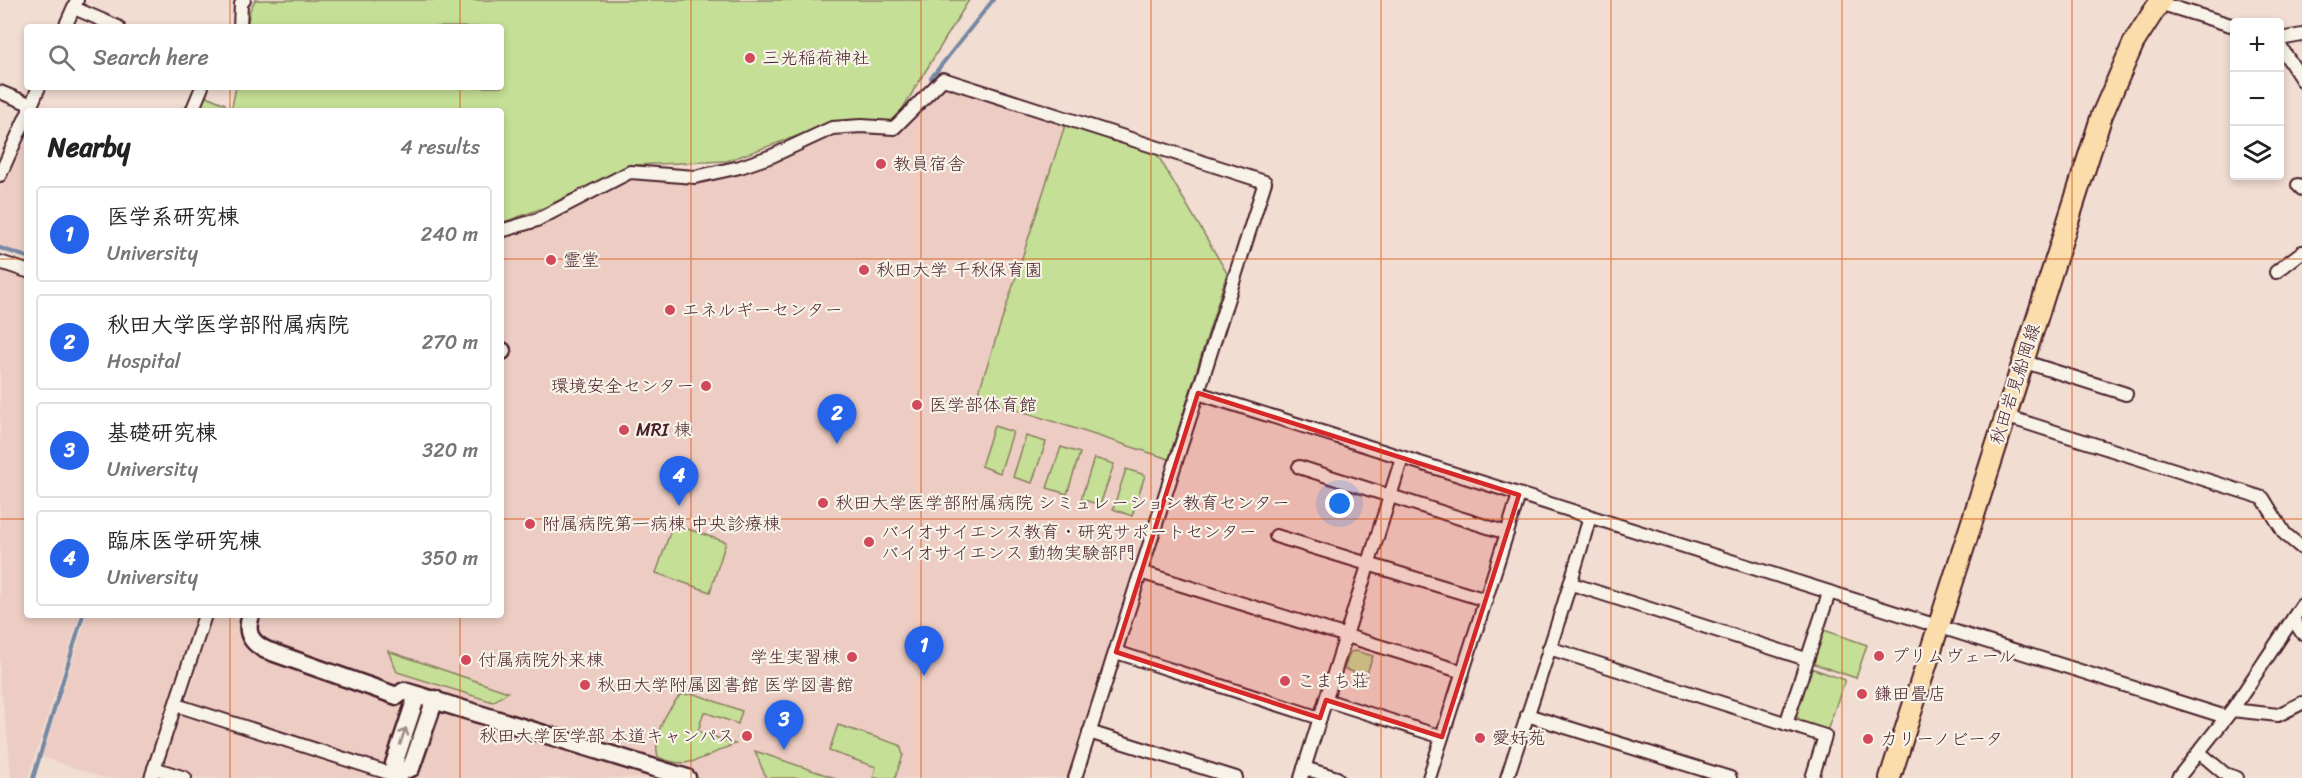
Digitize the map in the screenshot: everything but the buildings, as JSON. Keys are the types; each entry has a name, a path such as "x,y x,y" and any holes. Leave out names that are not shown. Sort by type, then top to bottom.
{"main road":[{"name":"秋田岩見船岡線","path":"1890,778 2102,115 2134,42 2160,2"}],"street":[{"path":"240,24 240,4 244,0"},
{"path":"2160,2 2230,24"},
{"path":"67,24 75,4 112,24"},
{"path":"2284,38 2302,35"},
{"path":"2284,52 2302,80"},
{"path":"504,230 537,220 630,172 695,177 741,167 772,156 832,128 861,126 894,128 944,79 1264,182 1075,778"},
{"path":"30,108 38,90"},
{"path":"193,108 201,90"},
{"path":"0,92 26,108"},
{"path":"0,175 24,121"},
{"path":"2276,273 2302,252"},
{"path":"0,262 24,270"},
{"path":"2022,361 2126,394"},
{"path":"1198,393 1937,627 2229,713 2278,715 2302,703"},
{"path":"2005,416 2263,498 2285,534 2302,548"},
{"path":"1337,778 1302,773 1402,458"},
{"path":"1299,467 1507,533"},
{"path":"1429,778 1519,495"},
{"path":"1507,778 1572,584 1590,516"},
{"path":"1276,536 1486,600"},
{"path":"1140,572 1463,672"},
{"path":"1572,584 1806,659"},
{"path":"1786,724 1829,593"},
{"path":"2178,778 2229,713 2302,605"},
{"path":"184,778 153,773 204,618"},
{"path":"250,618 249,637 257,646 266,650 397,696 404,691 435,699 687,778"},
{"path":"2293,619 2302,633"},
{"path":"1549,648 1825,736 1812,778"},
{"path":"1116,652 1320,718"},
{"path":"399,776 394,764 417,694"},
{"path":"176,705 399,776 411,768 435,699"},
{"path":"1326,700 1442,737"},
{"path":"1527,715 1730,778"},
{"path":"1089,732 1236,778"},
{"path":"2199,752 2225,774 2237,778"}],"highlighted area":[{"path":"1198,393 1519,495 1442,737 1326,700 1320,718 1116,652"}],"shaded area":[{"path":"943,79 1157,154 1227,273 1067,778 416,778 190,708 187,701 211,618 504,618 504,221 630,172 682,176 728,170 832,128 894,128"},
{"path":"18,142 24,145 24,253 0,246 0,184"},
{"path":"0,270 24,278 24,618 79,618 28,778 11,778 0,685"},
{"path":"86,618 196,618 144,778 104,778 42,757"},
{"path":"176,714 377,778 156,778"}],"green space":[{"path":"255,0 969,0 895,121 814,130 727,161 634,165 543,208 504,222 504,108 232,108 235,90 504,90 504,24 248,24 250,10"},
{"path":"204,95 225,104 223,108 199,108"},
{"path":"1066,122 1157,154 1227,273 1169,459 977,397"},
{"path":"994,426 1013,432 1000,473 981,466"},
{"path":"1026,436 1046,442 1032,483 1013,477"},
{"path":"1061,447 1080,453 1067,494 1047,488"},
{"path":"1094,458 1114,464 1100,505 1081,499"},
{"path":"1126,469 1145,475 1132,516 1113,509"},
{"path":"673,524 726,542 710,592 656,573"},
{"path":"1824,630 1867,645 1856,678 1812,663"},
{"path":"388,651 508,692 493,702 397,672"},
{"path":"1356,651 1373,656 1366,676 1344,669 1350,652"},
{"path":"1811,668 1845,680 1827,731 1801,721 1795,714"},
{"path":"695,694 742,711 738,724 704,712 698,731 735,744 689,762 679,763 658,757 657,740 665,716 680,695"},
{"path":"838,725 900,745 903,755 895,778 873,778 876,767 829,751"},
{"path":"755,751 835,778 766,778"}],"waterway":[{"path":"931,78 993,0"},
{"path":"0,248 24,256"},
{"path":"33,778 82,618"}],"place":[{"name":"三光稲荷神社","path":"750,58"},
{"name":"教員宿舎","path":"881,164"},
{"name":"霊堂","path":"551,260"},
{"name":"秋田大学 千秋保育園","path":"864,270"},
{"name":"エネルギーセンター","path":"670,310"},
{"name":"環境安全センター","path":"706,386"},
{"name":"医学部体育館","path":"917,405"},
{"name":"MRI 棟","path":"624,430"},
{"name":"秋田大学医学部附属病院","path":"837,444"},
{"name":"秋田大学医学部附属病院 シミュレーション教育センター","path":"823,503"},
{"name":"臨床医学研究棟","path":"679,506"},
{"name":"附属病院第一病棟 中央診療棟","path":"530,524"},
{"name":"バイオサイエンス教育・研究サポートセンター バイオサイエンス 動物実験部門","path":"869,542"},
{"name":"プリムヴェール","path":"1879,656"},
{"name":"学生実習棟","path":"852,657"},
{"name":"付属病院外来棟","path":"466,660"},
{"name":"医学系研究棟","path":"924,676"},
{"name":"こまち荘","path":"1285,681"},
{"name":"秋田大学附属図書館 医学図書館","path":"585,685"},
{"name":"鎌田畳店","path":"1862,694"},
{"name":"秋田大学医学部 本道キャンパス","path":"747,736"},
{"name":"愛好苑","path":"1480,738"},
{"name":"カリーノビータ","path":"1868,739"},
{"name":"基礎研究棟","path":"784,750"}]}
